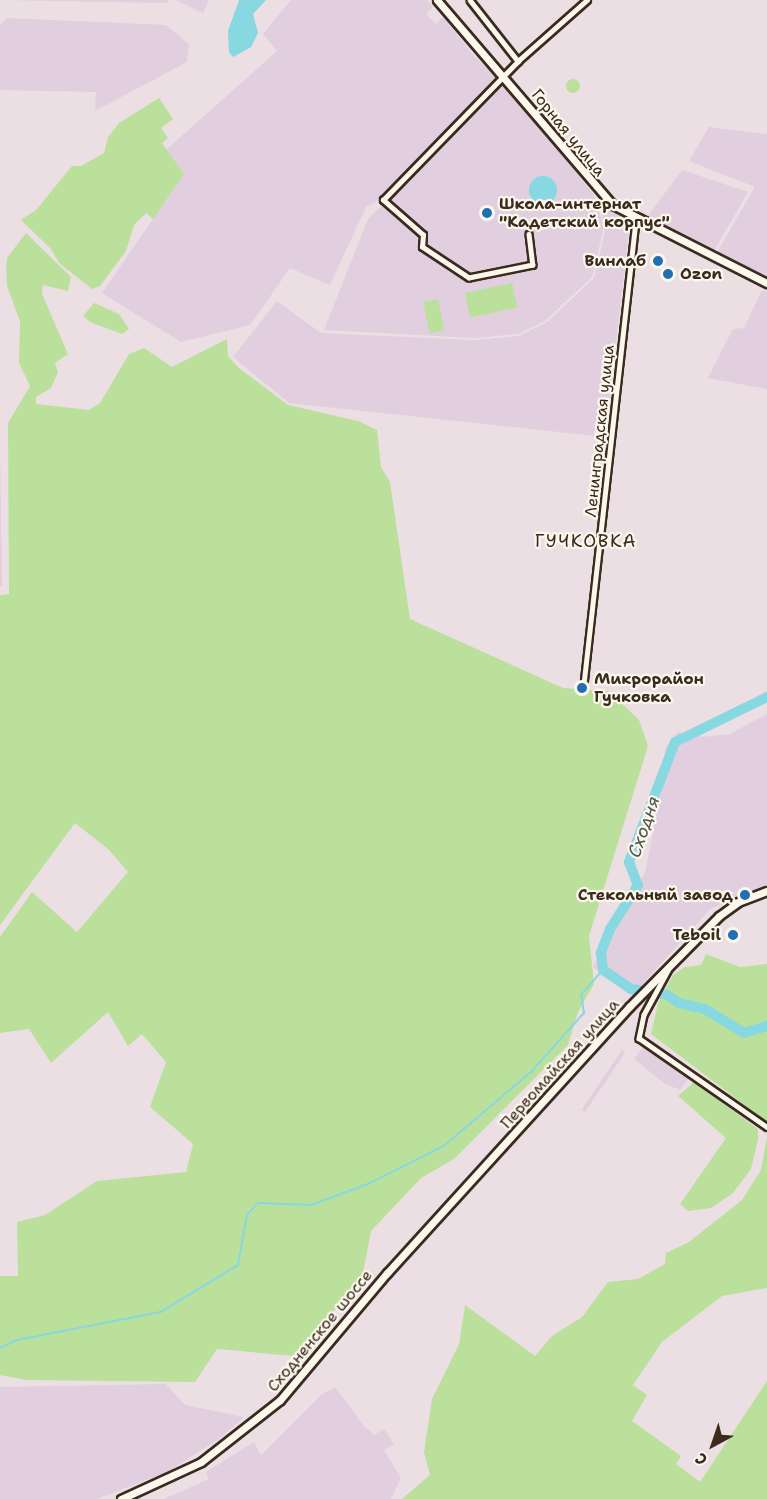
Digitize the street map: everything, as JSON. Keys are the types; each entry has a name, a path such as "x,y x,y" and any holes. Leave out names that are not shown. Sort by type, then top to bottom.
{"main road":[{"name":"Горная улица","path":"437,0 505,77 603,197 636,220 767,283"},
{"name":"Первомайская улица","path":"387,1273 629,1007 658,982 672,963 724,911 767,891"},
{"name":"Сходненское шоссе","path":"121,1499 201,1462 280,1400 387,1273"}],"street":[{"path":"470,0 518,61"},
{"path":"529,234 533,265 469,278 422,247 423,236 383,201 518,61 587,0"},
{"name":"Ленинградская улица","path":"584,680 636,220"},
{"path":"658,982 639,1038 767,1127"}],"shaded area":[{"path":"0,0 169,0 167,3"},
{"path":"175,0 209,0 203,13"},
{"path":"291,0 427,0 433,7 426,14 436,24 443,17 475,57 498,78 380,199 366,207 330,285 290,268 250,325 181,342 102,293 184,174 166,150 277,51 263,34"},
{"path":"6,18 166,25 189,44 187,62 95,111 96,92 0,90 0,26"},
{"name":"Школа-интернат \"Кадетский корпус\"","path":"505,83 593,194 604,227 592,277 545,321 518,334 474,338 324,330 368,219"},
{"path":"709,127 767,134 767,276 717,252 755,187 689,161"},
{"path":"682,170 748,192 714,251 645,220"},
{"path":"606,206 630,222 605,437 289,403 233,357 277,301 321,333 474,340 519,336 547,322 594,278 606,227 600,210"},
{"path":"762,290 767,292 767,389 708,378 733,329 744,328"},
{"path":"0,444 2,586 0,586"},
{"path":"767,714 767,886 710,909 632,996 593,967 645,872 663,782 665,749 678,732 702,737 730,734"},
{"path":"644,1046 689,1078 680,1090 665,1084 634,1059"},
{"path":"622,1050 625,1052 585,1112 582,1110"},
{"path":"166,1384 185,1405 244,1417 219,1439 167,1472 97,1499 0,1499 0,1387"},
{"path":"335,1387 363,1425 374,1435 384,1429 394,1444 384,1450 401,1478 391,1499 164,1499 209,1479 206,1472 254,1442 261,1455 321,1395"}],"green space":[{"path":"570,79 576,79 580,86 576,93 570,93 566,89 566,83"},
{"path":"159,98 173,119 161,128 168,138 162,143 184,174 153,219 146,213 134,225 126,251 100,286 92,289 59,263 51,249 21,220 36,210 72,166 81,166 104,153 108,137 119,123"},
{"path":"26,233 71,277 68,291 43,285 42,294 68,354 55,363 58,372 51,388 36,397 36,404 89,410 100,403 129,354 144,348 172,367 227,339 228,356 239,368 288,405 358,421 377,430 381,467 390,482 410,619 563,688 609,691 639,720 648,746 589,936 594,984 578,1012 568,1045 454,1159 421,1178 371,1231 362,1279 293,1356 217,1349 195,1382 26,1380 0,1375 0,1276 18,1276 17,1222 45,1215 97,1181 186,1172 193,1144 150,1107 166,1062 142,1034 128,1046 108,1012 51,1063 29,1029 0,1033 0,937 32,892 77,932 128,872 108,849 75,823 0,925 0,595 9,594 8,423 30,386 19,363 20,321 7,286 6,268 7,258"},
{"path":"512,283 517,307 470,317 465,293"},
{"path":"438,299 444,330 429,333 423,302"},
{"path":"94,303 119,314 129,329 122,334 90,322 83,316"},
{"path":"706,954 740,967 767,964 767,1122 651,1034 658,1003 673,975 685,967 701,965"},
{"path":"694,1082 758,1129 758,1139 751,1169 733,1193 711,1208 688,1211 680,1204 726,1138 678,1096"},
{"path":"767,1137 767,1288 722,1296 662,1342 633,1385 647,1395 632,1421 681,1456 676,1464 700,1482 767,1381 767,1499 402,1499 430,1475 424,1452 432,1399 459,1344 465,1305 535,1356 552,1336 582,1317 608,1282 638,1279 665,1264 666,1253 689,1242 742,1200 761,1170"}],"water":[{"path":"239,0 266,0 253,14 258,33 251,47 233,57 229,52 228,31"},
{"path":"543,176 553,180 557,190 553,200 543,204 533,200 529,190 533,180"}],"waterway":[{"name":"Сходня","path":"767,697 675,742 629,862 638,885 610,929 601,953 603,970 631,989 667,995 679,1003 705,1009 744,1033 767,1026"},
{"path":"0,1348 17,1340 161,1312 238,1265 247,1215 258,1203 311,1205 368,1184 444,1146 532,1071 584,1013 581,995 603,970"}],"place":[{"name":"Школа-интернат \"Кадетский корпус\"","path":"487,213"},
{"name":"Винлаб","path":"658,261"},
{"name":"Ozon","path":"668,274"},
{"name":"Микрорайон Гучковка","path":"582,688"},
{"name":"Стекольный завод","path":"745,895"},
{"name":"Teboil","path":"733,935"}],"district":[{"name":"ГУЧКОВКА","path":"586,541"}]}
